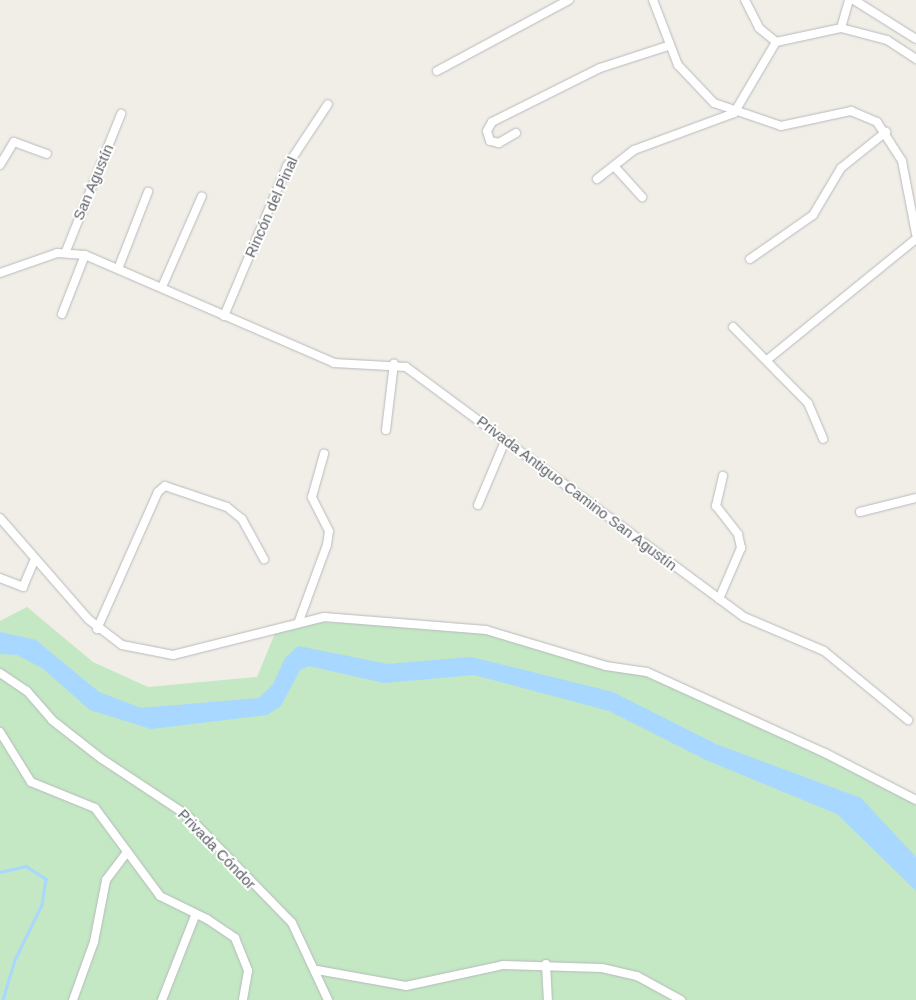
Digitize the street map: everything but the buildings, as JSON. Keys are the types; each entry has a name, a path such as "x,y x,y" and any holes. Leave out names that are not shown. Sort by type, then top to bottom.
{"street":[{"path":"437,70 569,0"},
{"path":"653,0 668,46 700,93 734,113 764,123 794,126 851,111 870,118 886,132 902,161 910,190 916,234"},
{"path":"745,0 759,28 776,42"},
{"path":"841,28 849,0"},
{"path":"854,0 916,39"},
{"path":"597,179 634,150 734,113 776,42 841,28 887,40 916,58"},
{"path":"516,133 499,143 490,141 487,131 492,122 600,68 668,46"},
{"name":"Rincón del Pinal","path":"224,316 286,166 328,104"},
{"name":"San Agustín","path":"66,251 121,114"},
{"path":"750,259 819,209 841,168 886,132"},
{"path":"0,166 14,142 47,154"},
{"path":"614,166 642,197"},
{"path":"118,269 148,192"},
{"path":"162,287 202,196"},
{"path":"767,360 916,238"},
{"path":"0,273 66,251 85,255 334,363 394,363 386,430"},
{"path":"62,314 85,255"},
{"path":"732,327 808,403 823,439"},
{"name":"Privada Antiguo Camino San Agustín","path":"394,363 444,394 719,599 769,631 824,651 908,720"},
{"path":"478,505 506,441"},
{"path":"299,621 327,545 329,531 312,497 324,454"},
{"path":"719,599 741,548 738,534 716,506 723,476"},
{"path":"97,629 158,492 165,486 227,507 242,519 264,559"},
{"path":"860,512 916,498"},
{"path":"0,518 97,629 122,645 173,654 299,621 324,617 486,630 606,666 647,672 825,753 916,800"},
{"path":"0,578 23,587 36,559"},
{"name":"Privada Cóndor","path":"0,672 27,690 52,720 102,759 188,816 292,923 317,970 328,1000"},
{"path":"0,732 32,782 95,808 126,853 160,896 195,916 207,919 234,938 244,952 248,970 243,1000"},
{"path":"73,1000 94,942 106,880 126,853"},
{"path":"162,1000 195,916"},
{"path":"546,964 548,1000"},
{"path":"317,970 406,986 503,965 546,964 637,976 681,1000"}],"green space":[{"path":"27,607 93,662 148,687 257,677 278,626 299,621 486,630 647,672 916,800 916,1000 0,1000 0,621"}],"water":[{"path":"0,632 36,640 99,692 141,708 259,698 273,684 285,658 298,646 388,664 471,657 613,692 716,744 861,798 916,857 916,891 837,814 706,760 609,711 474,675 384,683 309,666 300,670 281,706 267,715 151,729 90,710 42,668 17,655 0,654"}],"waterway":[{"path":"0,872 26,866 46,879 42,905 15,960 3,1000"}]}
